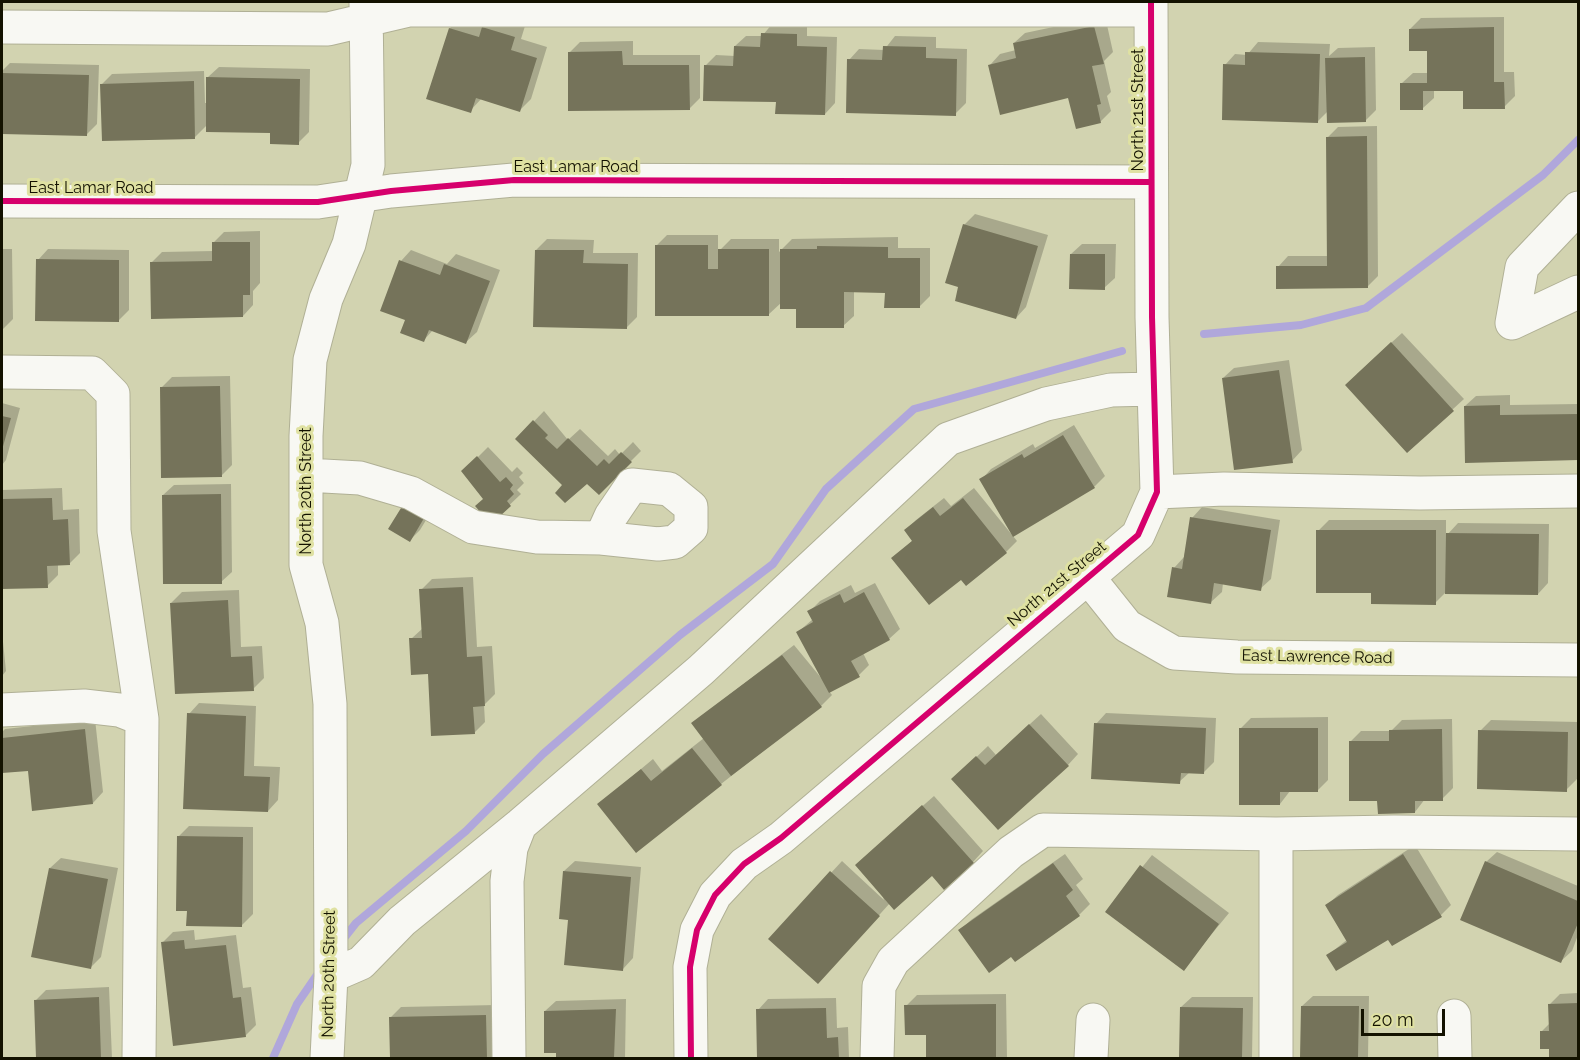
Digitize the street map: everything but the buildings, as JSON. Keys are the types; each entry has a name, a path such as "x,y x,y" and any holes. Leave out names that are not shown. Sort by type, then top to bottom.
{"street":[{"path":"2,27 328,29 366,10 1151,6"},
{"name":"North 21st Street","path":"690,1059 690,967 697,930 715,895 744,864 781,838 1138,535 1157,492 1151,182 1151,6"},
{"name":"North 20th Street","path":"327,1059 332,976 330,704 322,623 306,565 310,360 326,299 349,244 362,196 369,152 366,10"},
{"name":"East Lamar Road","path":"2,201 318,202 514,180 1151,182"},
{"path":"1578,208 1522,267 1512,322 1578,292"},
{"path":"2,372 92,373 113,394 114,531 142,719 139,1059"},
{"path":"332,976 360,963 402,921 520,825 701,670 948,439 1046,404 1111,390 1154,388"},
{"path":"306,475 360,478 411,493 473,527 537,537 601,538"},
{"path":"1157,492 1224,489 1420,492 1578,491"},
{"name":"East Lawrence Road","path":"1088,576 1127,626 1174,653 1237,657 1578,660"},
{"path":"2,710 84,706 119,710 142,719"},
{"path":"509,1059 507,881 511,848 520,825"},
{"path":"877,1059 879,986 892,961 1011,852 1043,830 1276,834 1394,832 1578,834"},
{"path":"1275,1059 1276,834"},
{"path":"1454,1016 1455,1059"},
{"path":"1091,1059 1093,1020"}],"waterway":[{"path":"1204,334 1301,325 1366,308 1543,175 1578,140"},
{"path":"341,942 356,923 466,831 543,754 680,635 773,564 826,489 914,409 1122,351"},
{"path":"273,1058 297,1004 321,969"}],"cycle path":[{"path":"691,1058 690,967 697,930 715,895 744,864 781,838 1138,535 1157,492 1152,317 1151,2"},
{"path":"2,201 318,202 391,191 514,180 1151,182"}]}
